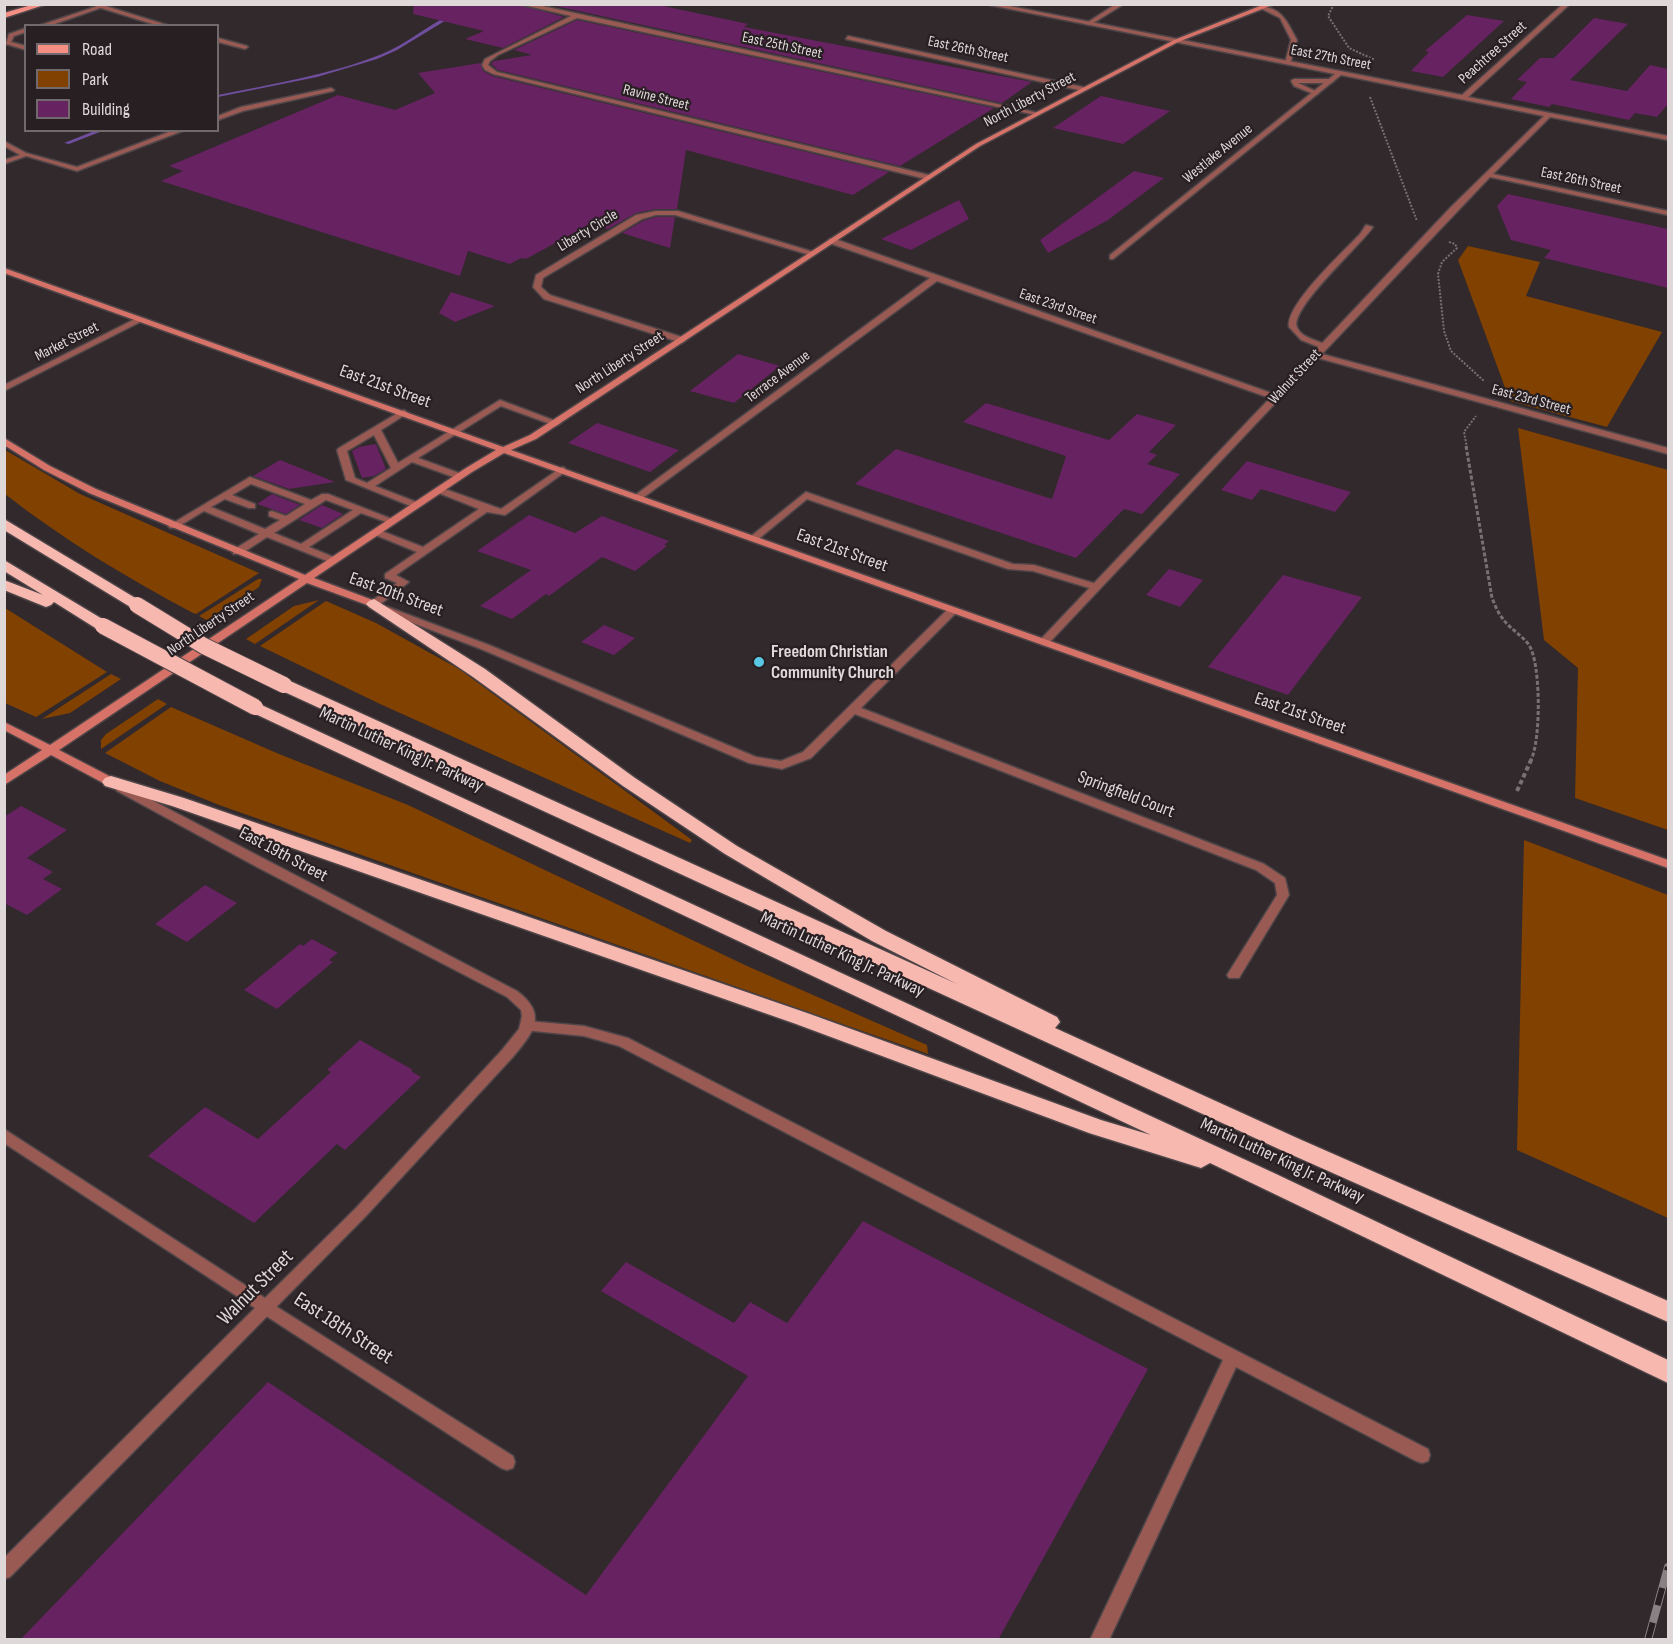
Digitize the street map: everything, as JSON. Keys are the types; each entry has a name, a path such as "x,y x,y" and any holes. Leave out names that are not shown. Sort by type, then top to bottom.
{"highway":[{"name":"Martin Luther King Jr. Parkway","path":"4,523 204,646 284,686 1290,1144 1668,1312"},
{"name":"Martin Luther King Jr. Parkway","path":"4,564 103,626 255,707 1268,1180 1668,1372"},
{"path":"4,584 103,626"},
{"path":"374,604 493,683 662,806 795,889 879,936 1290,1144"},
{"path":"111,782 178,802 803,1019 1097,1127 1268,1180"}],"main road":[{"path":"4,16 44,4"}],"street":[{"path":"91,4 160,24"},
{"name":"East 25th Street","path":"522,4 1036,113"},
{"name":"East 27th Street","path":"988,4 1668,138"},
{"path":"1088,24 1121,4"},
{"name":"Peachtree Street","path":"1464,97 1567,4"},
{"path":"1268,6 1282,17 1294,40 1288,63"},
{"name":"North Liberty Street","path":"4,781 459,476 556,423 926,177 978,145 1176,41 1268,6"},
{"path":"47,24 100,7"},
{"name":"Ravine Street","path":"576,16 496,54 487,60 485,65 495,73 926,177"},
{"path":"24,31 11,35 8,44 24,48"},
{"name":"East 26th Street","path":"848,38 1083,89"},
{"path":"219,39 245,47"},
{"name":"Westlake Avenue","path":"1113,257 1341,73"},
{"path":"1316,93 1296,85 1294,81 1331,81"},
{"path":"219,118 241,109 331,90"},
{"name":"Walnut Street","path":"1044,642 1275,397 1549,114"},
{"path":"4,143 26,154 77,169 177,132"},
{"path":"4,162 26,154"},
{"name":"East 26th Street","path":"1488,175 1668,213"},
{"name":"Liberty Circle","path":"682,340 547,297 537,287 539,278 639,217 656,213 675,213 813,252"},
{"path":"1324,346 1302,338 1294,328 1293,318 1304,300 1369,227"},
{"name":"East 23rd Street","path":"832,241 1275,397"},
{"name":"East 21st Street","path":"4,270 637,498 1668,864"},
{"name":"Terrace Avenue","path":"637,498 935,278"},
{"name":"Market Street","path":"4,388 142,320"},
{"name":"East 23rd Street","path":"1316,355 1668,452"},
{"path":"368,486 500,403 556,423"},
{"path":"404,413 342,450 351,463 351,480 416,505"},
{"path":"377,431 386,458 396,469"},
{"name":"East 20th Street","path":"4,441 66,477 173,526 304,579 485,647 753,760 782,765 807,755 855,710"},
{"path":"411,459 459,476"},
{"path":"439,490 502,513 562,470"},
{"path":"173,526 250,480 312,504"},
{"path":"224,495 252,506"},
{"path":"237,552 325,495 392,521"},
{"path":"753,539 806,495 1012,567 1034,568 1096,587"},
{"path":"204,507 332,561"},
{"path":"374,604 404,582 389,576 486,508"},
{"path":"301,548 360,509"},
{"path":"272,514 287,520"},
{"path":"376,532 424,551"},
{"path":"855,710 953,610"},
{"name":"Springfield Court","path":"855,710 1260,867 1281,881 1283,895 1234,975"},
{"name":"East 19th Street","path":"4,725 261,864 512,994 523,1001 528,1008 528,1026"},
{"path":"528,1026 584,1031 624,1042 1422,1455"},
{"name":"Walnut Street","path":"4,1571 369,1204 507,1054 528,1026"},
{"name":"East 18th Street","path":"4,1136 507,1462"},
{"path":"1099,1640 1233,1357"}],"green space":[{"path":"1468,246 1540,262 1526,296 1662,332 1607,427 1510,401 1458,260"},
{"path":"1518,428 1668,470 1668,830 1575,798 1578,668 1544,640"},
{"path":"5,450 80,494 259,573 196,614 193,613 96,558 5,494"},
{"path":"258,579 262,579 259,587 208,621 199,616"},
{"path":"319,600 255,644 246,639 294,606"},
{"path":"326,601 376,623 459,669 692,840 690,843 380,704 260,646"},
{"path":"5,608 107,672 36,717 5,703"},
{"path":"111,674 121,679 70,713 42,719"},
{"path":"158,699 167,704 101,749 101,740 106,734"},
{"path":"171,707 279,754 408,805 747,966 927,1045 928,1054 219,805 160,781 105,753"},
{"path":"1524,840 1668,895 1668,1218 1517,1150"}],"building":[{"path":"414,4 517,4 564,17 503,48 465,39 484,31 413,14"},
{"path":"546,4 654,4 748,24 744,27 1032,82 1002,103"},
{"path":"1467,15 1504,21 1443,77 1411,71 1429,52 1425,51"},
{"path":"1594,18 1628,24 1570,80 1627,91 1650,65 1668,69 1668,104 1657,117 1635,113 1629,120 1552,104 1549,107 1511,99 1527,82 1517,80 1540,58 1554,58"},
{"path":"577,20 994,108 900,166 498,70 491,64 494,61 532,55 514,50"},
{"path":"481,63 483,71 492,76 889,172 853,195 686,150 677,209 656,209 636,213 608,229 590,224 526,259 521,258 510,264 468,251 460,276 161,181 183,171 169,166 338,95 395,110 435,93 418,73"},
{"path":"1101,96 1170,111 1123,144 1053,128"},
{"path":"1134,171 1164,178 1108,220 1048,253 1040,240"},
{"path":"1508,194 1668,229 1668,288 1544,258 1551,250 1511,240 1497,206"},
{"path":"959,200 969,219 911,250 881,239"},
{"path":"656,217 675,217 670,248 622,233 643,221"},
{"path":"451,292 495,306 455,322 439,313"},
{"path":"738,354 780,366 734,403 690,391"},
{"path":"986,403 1109,440 1137,414 1176,425 1149,452 1157,455 1147,464 1180,474 1142,514 1124,509 1076,558 855,484 896,449 1052,499 1066,456 963,422"},
{"path":"597,423 679,450 650,472 568,443"},
{"path":"376,444 386,469 374,476 362,478 352,451 359,447"},
{"path":"280,460 335,482 289,489 253,476"},
{"path":"1247,461 1351,492 1335,512 1261,489 1252,500 1221,490"},
{"path":"272,494 300,505 286,514 257,504"},
{"path":"322,505 343,514 322,528 299,520"},
{"path":"529,515 575,533 602,516 669,541 664,545 667,546 635,571 602,557 549,596 546,594 512,619 480,606 531,570 477,551"},
{"path":"1169,569 1203,580 1180,607 1146,595"},
{"path":"1283,575 1362,597 1288,695 1208,667"},
{"path":"604,625 635,638 614,655 581,642"},
{"path":"21,806 67,830 27,858 53,872 43,879 62,889 27,915 4,903 4,817"},
{"path":"205,885 237,903 187,942 155,924"},
{"path":"312,939 338,953 329,960 333,962 277,1009 244,990 300,944 303,946"},
{"path":"360,1040 413,1070 411,1071 421,1077 345,1150 337,1144 254,1223 148,1156 205,1107 258,1139 331,1072 327,1070"},
{"path":"863,1221 1148,1369 998,1640 20,1640 268,1382 586,1595 748,1376 601,1291 626,1262 734,1323 750,1302 787,1323"}],"waterway":[{"path":"219,96 317,75 375,58 451,16"},
{"path":"67,143 97,132"}],"railway":[{"path":"1648,1640 1668,1567"}],"place":[{"name":"Freedom Christian Community Church","path":"759,662"}]}
